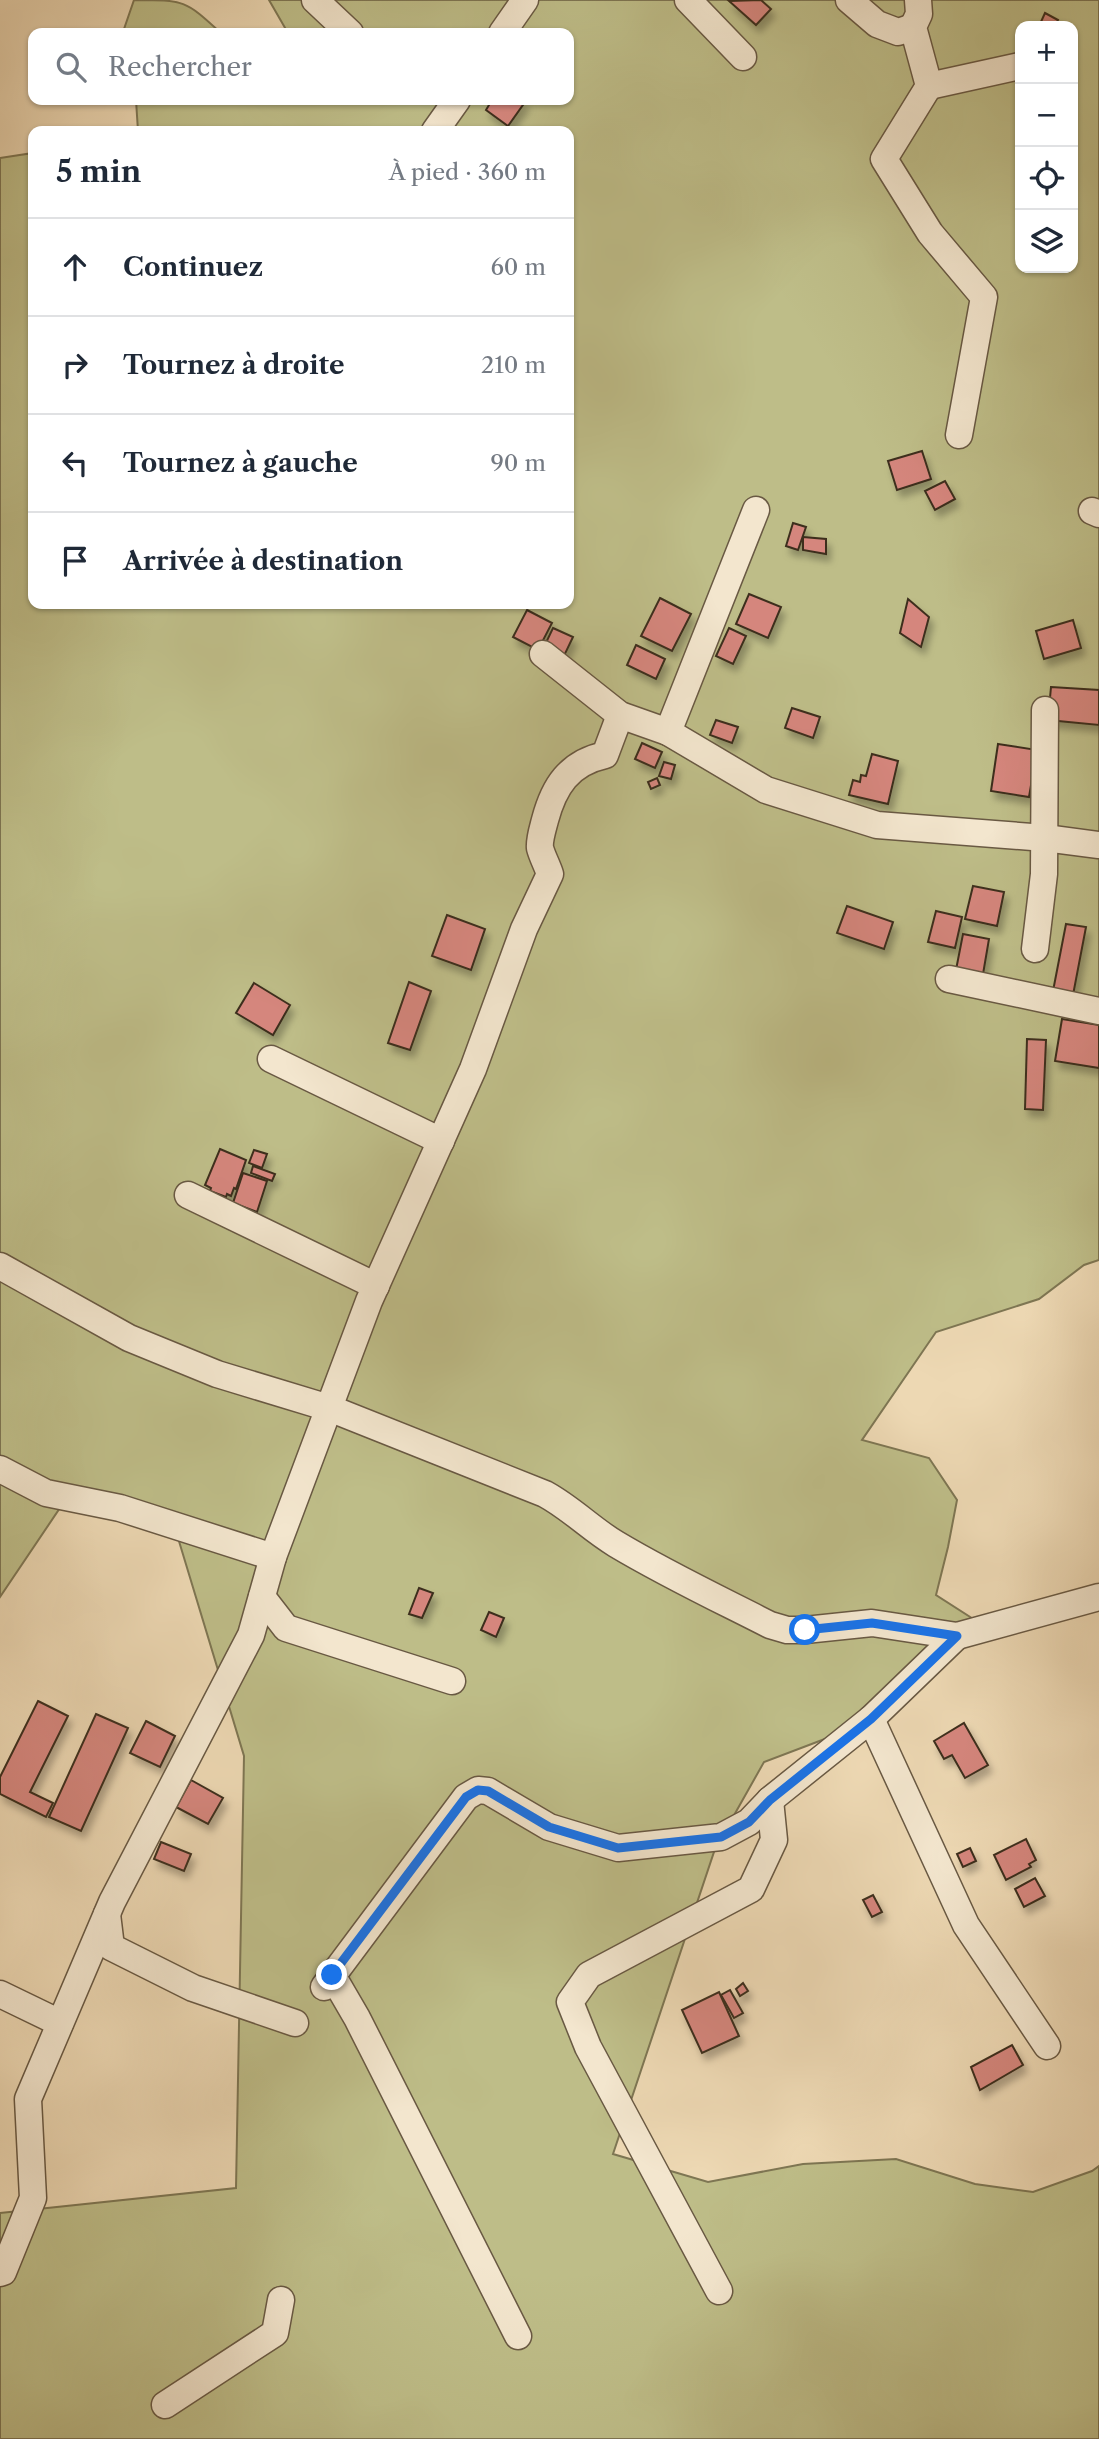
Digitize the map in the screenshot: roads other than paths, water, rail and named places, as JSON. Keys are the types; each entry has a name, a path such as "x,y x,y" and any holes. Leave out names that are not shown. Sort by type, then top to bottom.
{"street":[{"path":"315,0 344,28"},
{"path":"505,28 525,0"},
{"path":"688,0 743,57"},
{"path":"849,0 877,24 898,32 913,27"},
{"path":"918,0 919,14 913,27 929,86"},
{"path":"959,435 984,297 930,233 884,159 929,86 1015,67"},
{"path":"437,126 444,105"},
{"path":"668,732 756,510"},
{"path":"544,654 620,715 668,732 766,790 877,825 1045,838 1099,845"},
{"path":"1035,949 1044,874 1045,710"},
{"path":"0,2273 3,2272 33,2199 28,2099 107,1913 251,1635 273,1558 376,1286 473,1069 524,929 550,874 540,845 551,800 558,786 575,766 590,758 605,755 620,715"},
{"path":"948,979 1099,1011"},
{"path":"271,1059 441,1142"},
{"path":"188,1195 376,1286"},
{"path":"0,1266 129,1338 217,1374 329,1408 545,1494 617,1545 770,1625 787,1630 805,1630 872,1623 957,1636 1099,1597"},
{"path":"0,1469 46,1493 120,1508 273,1558"},
{"path":"262,1597 286,1628 452,1681"},
{"path":"518,2336 357,2018 328,1981 466,1797 478,1790 488,1791 549,1827 618,1848 721,1837 749,1822 770,1800 871,1719 957,1636"},
{"path":"871,1719 967,1925 1047,2046"},
{"path":"719,2291 588,2047 570,2002 589,1975 751,1889 774,1840 770,1800"},
{"path":"107,1913 111,1947 193,1988 295,2023"},
{"path":"0,1994 60,2023"},
{"path":"165,2405 275,2333 281,2300"}]}
